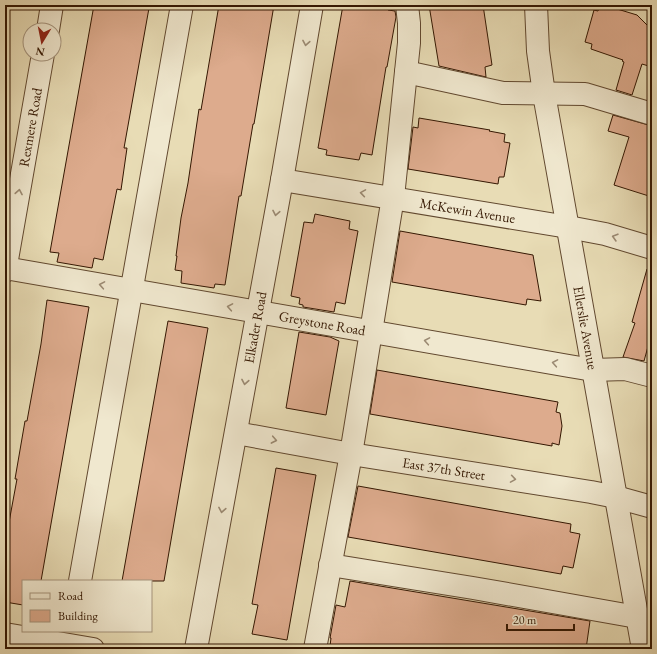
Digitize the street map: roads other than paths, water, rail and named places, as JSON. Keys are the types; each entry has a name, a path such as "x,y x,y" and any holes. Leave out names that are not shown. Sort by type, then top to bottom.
{"street":[{"path":"49,22 52,5"},
{"path":"80,580 182,5"},
{"name":"Elkader Road","path":"196,649 282,180 312,5"},
{"path":"315,649 351,454 393,198 406,72 409,23 407,5"},
{"name":"Ellerslie Avenue","path":"536,5 538,51 544,94 616,497 643,636"},
{"name":"Rexmere Road","path":"5,269 43,62"},
{"path":"406,72 503,94 585,94 652,114"},
{"name":"McKewin Avenue","path":"282,180 568,227 605,234 652,248"},
{"name":"Greystone Road","path":"5,269 593,370 624,369 652,376"},
{"name":"East 37th Street","path":"236,433 351,454 616,497 652,507"},
{"path":"330,565 481,589 643,636"},
{"path":"5,634 79,644"}]}
